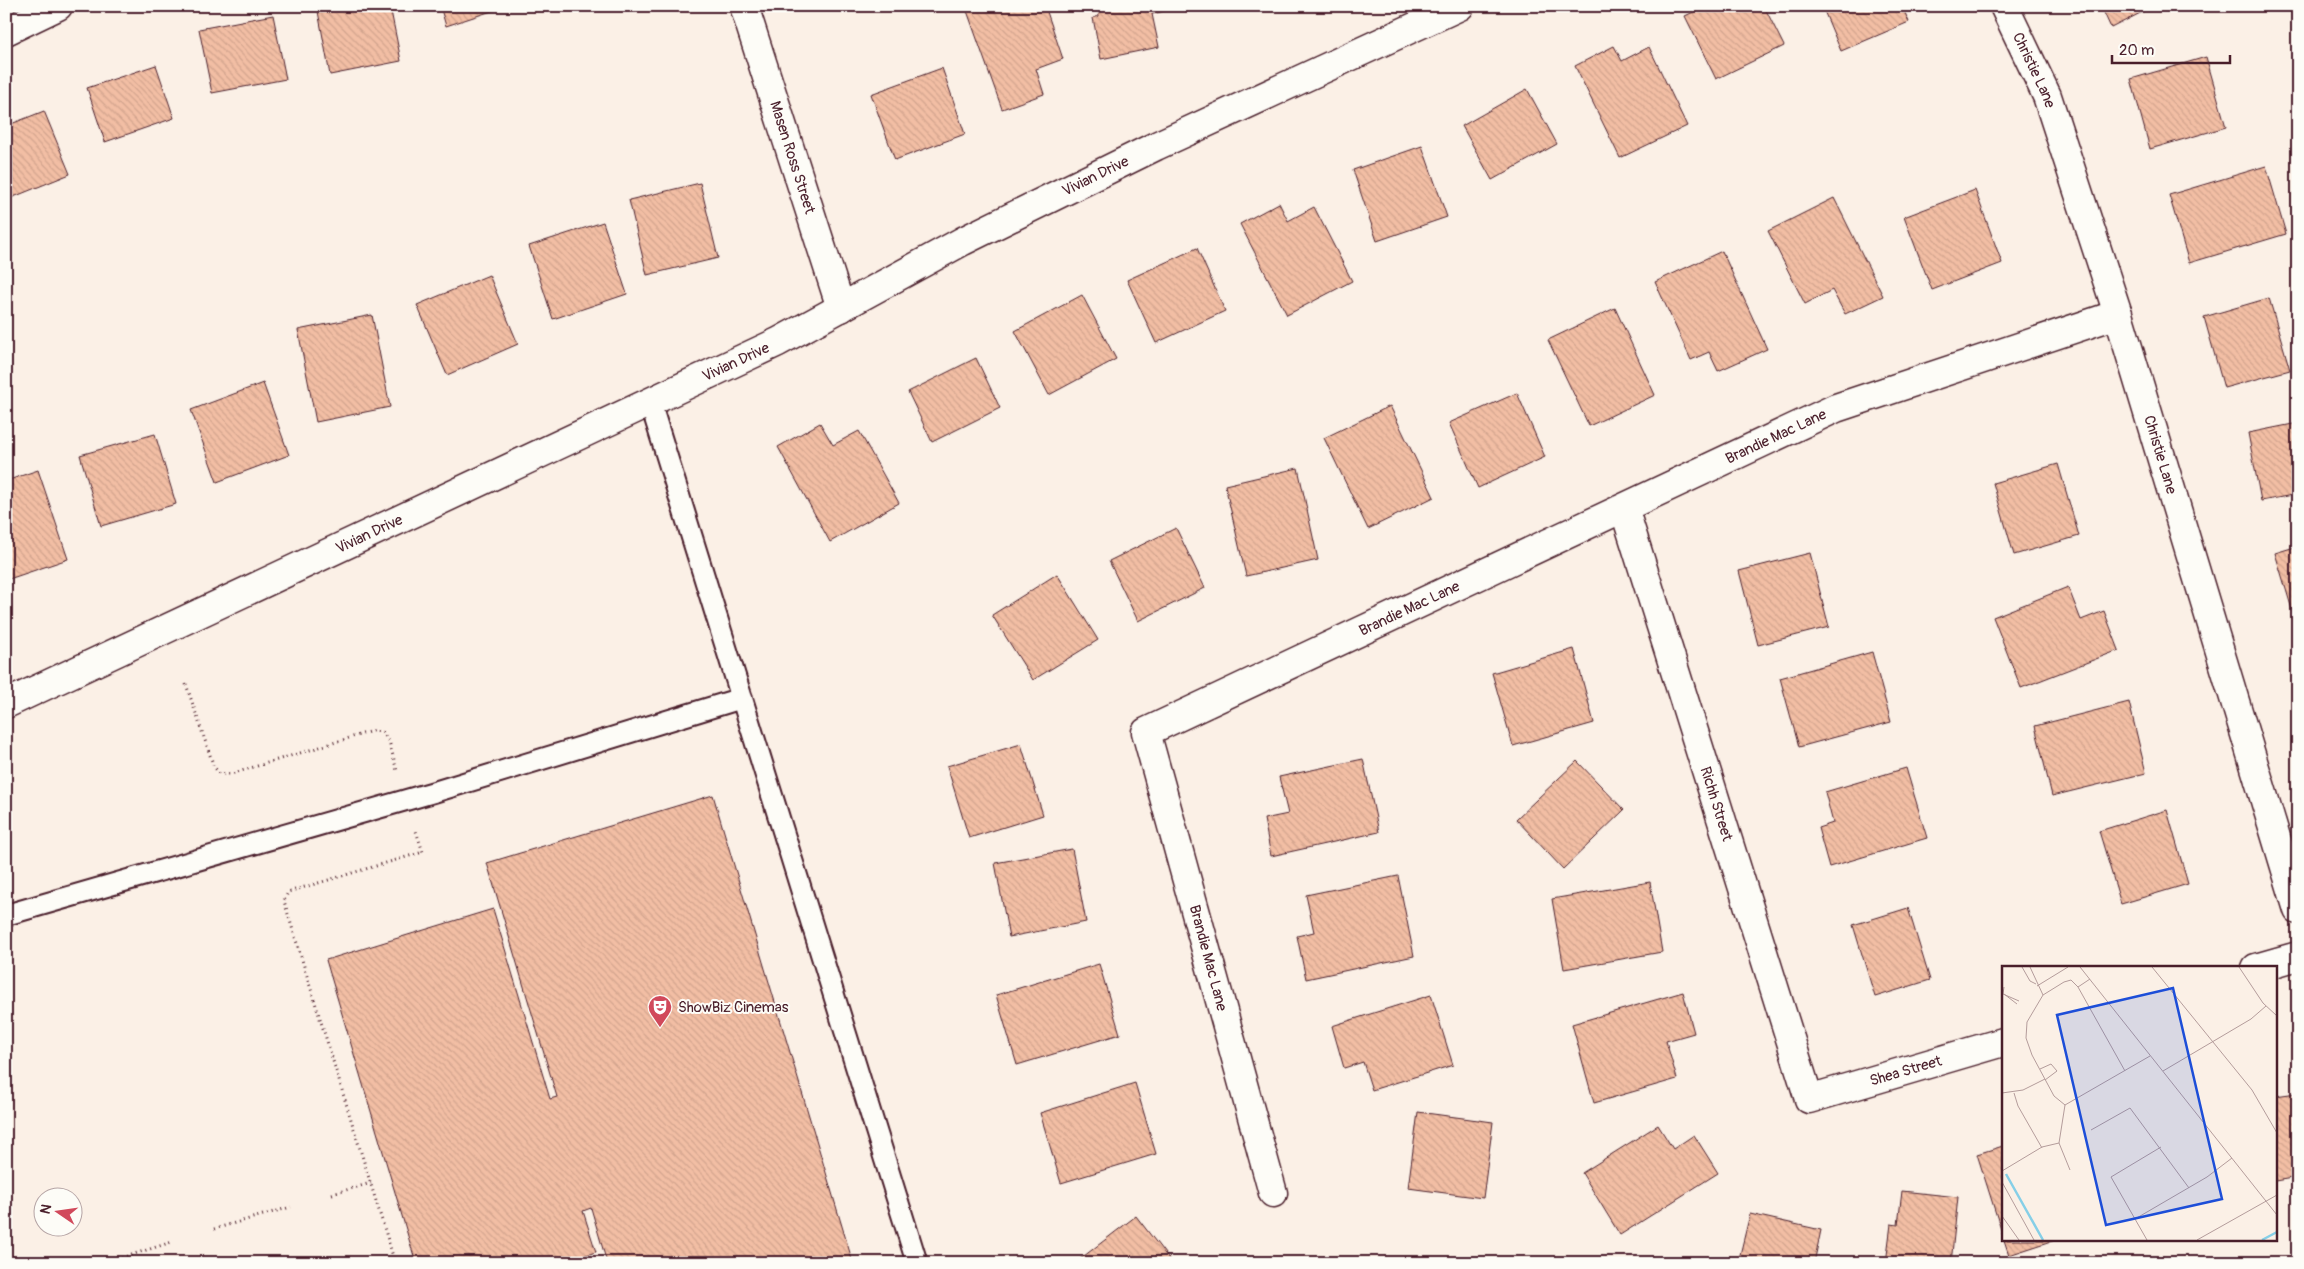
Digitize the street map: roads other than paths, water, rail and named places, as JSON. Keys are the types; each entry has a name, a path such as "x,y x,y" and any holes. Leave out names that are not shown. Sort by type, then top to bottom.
{"street":[{"path":"6,30 58,6"},
{"name":"Masen Ross Street","path":"744,6 841,308"},
{"name":"Vivian Drive","path":"6,704 778,342 963,241 1130,159 1460,6"},
{"name":"Christie Lane","path":"2004,6 2046,96 2118,314 2298,910"},
{"name":"Brandie Mac Lane","path":"1273,1193 1146,732 1836,408 2118,314"},
{"name":"Richh Street","path":"1624,508 1809,1099"},
{"path":"2263,966 2298,956"},
{"name":"Shea Street","path":"1809,1099 2002,1042"}],"lane":[{"path":"650,402 917,1263"},
{"path":"6,915 434,792 742,698"}],"place":[{"name":"ShowBiz Cinemas","path":"660,1028"}]}
